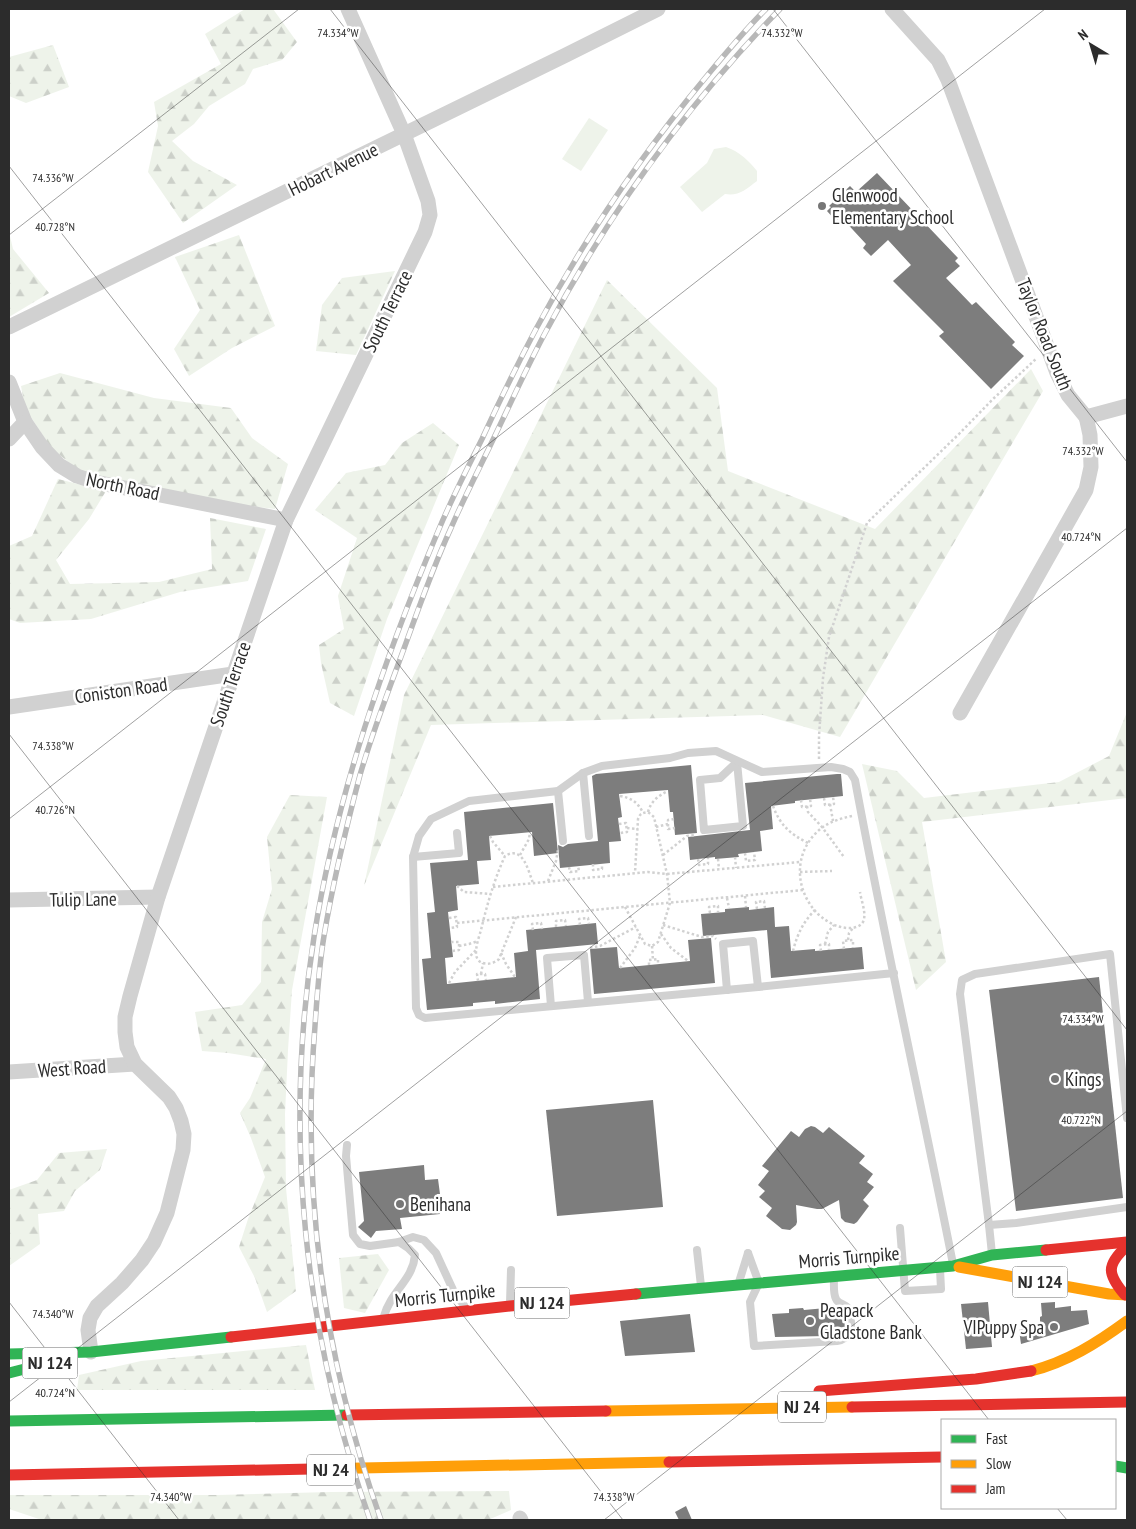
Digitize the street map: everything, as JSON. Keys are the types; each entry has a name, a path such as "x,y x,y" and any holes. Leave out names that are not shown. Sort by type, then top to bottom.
{"main road":[{"name":"Morris Turnpike","path":"91,1352 510,1306 759,1282 953,1266 992,1255 1127,1244"},
{"path":"1126,1295 1115,1285 1110,1273 1113,1260 1127,1244"},
{"name":"Morris Turnpike","path":"953,1266 1109,1294 1126,1295"},
{"path":"804,1392 972,1380 1012,1374 1051,1365 1077,1354 1101,1340 1127,1321"},
{"name":"NJ 124","path":"9,1354 91,1352"},
{"name":"NJ 124","path":"9,1373 91,1352"},
{"path":"477,1414 705,1398"},
{"name":"NJ 24","path":"9,1421 1127,1402"},
{"name":"NJ 24","path":"9,1476 941,1457"}],"street":[{"name":"South Terrace","path":"91,1352 88,1330 90,1318 97,1306 122,1283 142,1260 154,1242 167,1213 184,1150 184,1134 176,1108 169,1097 135,1064 127,1047 125,1017 158,897 286,520 425,232 430,215 428,201 404,134 348,9"},
{"name":"Hobart Avenue","path":"9,327 658,9"},
{"name":"Taylor Road South","path":"892,9 938,60 948,80 1057,373 1068,395 1086,417 1090,436 1091,467 1086,490 960,713"},
{"name":"North Road","path":"9,382 26,422 42,446 59,465 77,476 95,482 286,520"},
{"path":"1086,417 1127,406"},
{"path":"9,439 26,422"},
{"name":"Coniston Road","path":"9,707 233,674"},
{"name":"Tulip Lane","path":"9,900 158,897"},
{"name":"West Road","path":"9,1072 135,1064"}],"lane":[{"path":"894,973 425,1018 419,1015 416,1008 413,857 419,836 430,819 469,801 558,791 583,773 602,766 670,758 688,753 716,752 762,772 831,766 850,772 855,780 861,814 894,973 953,1266"},
{"path":"737,762 743,826 704,830 700,780 720,778 737,762"},
{"path":"583,773 589,836"},
{"path":"558,791 563,842"},
{"path":"413,857 459,853 457,833"},
{"path":"727,990 723,944 753,941 758,987"},
{"path":"992,1255 960,994 962,980 975,974 1110,954 1127,1118"},
{"path":"551,1006 547,958 584,955 588,1002"},
{"path":"347,1145 346,1156 353,1236 360,1244 370,1246 399,1242 413,1237 424,1240 436,1253 454,1292 468,1311"},
{"path":"989,1225 1016,1223 1127,1207"},
{"path":"900,1228 905,1292 942,1289 940,1267"},
{"path":"384,1319 386,1308 414,1266 415,1255 399,1242"},
{"path":"697,1250 701,1288"},
{"path":"739,1285 748,1253 759,1282 750,1302 754,1346 837,1341 847,1337 852,1323 849,1310 846,1306 838,1303 836,1299 834,1276"},
{"path":"510,1306 511,1270"}],"path":[{"path":"819,768 823,678 829,637 867,524 993,399 1039,357"},
{"path":"648,812 655,799 668,791"},
{"path":"620,796 635,802 643,813"},
{"path":"824,798 825,805 834,804 833,797"},
{"path":"801,800 802,806 811,806 810,799"},
{"path":"830,804 834,821"},
{"path":"774,806 781,823 788,831 808,842"},
{"path":"807,806 808,812 822,827 844,857"},
{"path":"636,873 639,816 648,812"},
{"path":"625,907 645,944 652,946 658,942 670,903 667,874 654,817 648,812"},
{"path":"860,892 864,915 860,926 843,928 834,925 823,918 809,904 802,890 800,862 808,842 822,827 834,821 861,814"},
{"path":"674,819 668,820 668,829 674,828"},
{"path":"619,824 626,823 627,832 620,833"},
{"path":"656,827 668,824"},
{"path":"626,828 638,829"},
{"path":"663,855 688,836 698,835 704,830"},
{"path":"520,855 529,839 530,832"},
{"path":"490,836 505,856"},
{"path":"548,881 556,861 557,844 563,842"},
{"path":"745,853 746,861 755,860 754,852"},
{"path":"516,918 499,959 495,963 483,963 476,956 478,940 493,886 505,856 511,853 520,855 533,883"},
{"path":"735,857 736,868"},
{"path":"698,859 699,865 708,864 708,858"},
{"path":"718,859 719,869"},
{"path":"750,860 751,866"},
{"path":"493,886 648,872 667,874 800,862"},
{"path":"593,864 593,870 597,870 602,869 602,864"},
{"path":"704,864 704,870"},
{"path":"569,867 570,872 574,872 579,871 578,866"},
{"path":"597,870 598,877"},
{"path":"800,872 832,871"},
{"path":"574,872 575,879"},
{"path":"457,886 464,892 491,894"},
{"path":"457,923 802,890"},
{"path":"759,894 760,902"},
{"path":"745,896 746,907"},
{"path":"728,897 729,908"},
{"path":"712,899 713,906"},
{"path":"756,909 756,902 764,901 765,908"},
{"path":"710,913 709,906 718,906 718,912"},
{"path":"793,951 796,937 807,918 815,910"},
{"path":"584,911 584,918"},
{"path":"560,913 561,921"},
{"path":"536,916 537,923"},
{"path":"449,918 456,917 457,923 457,927 450,928"},
{"path":"580,925 579,919 584,918 588,918 589,924"},
{"path":"556,927 556,921 565,920 566,926"},
{"path":"532,930 532,924 542,922 542,929"},
{"path":"663,925 702,937 713,936"},
{"path":"825,944 828,932 834,925"},
{"path":"590,947 600,946 636,927"},
{"path":"848,941 852,928"},
{"path":"661,934 671,948 688,961"},
{"path":"620,968 635,948 640,936"},
{"path":"459,946 478,940"},
{"path":"844,949 843,941 852,940 853,948"},
{"path":"451,942 458,942 459,946"},
{"path":"821,951 820,944 825,944"},
{"path":"825,944 828,944 829,950"},
{"path":"452,951 459,950 459,946"},
{"path":"652,946 653,960"},
{"path":"449,984 455,972 476,950"},
{"path":"501,953 515,977"},
{"path":"649,965 649,960 658,959 658,964"},
{"path":"481,974 483,963"},
{"path":"478,981 477,974 486,974 486,980"}],"green space":[{"path":"245,9 273,9 297,42 282,60 253,69 245,84 209,106 194,124 172,141 193,161 237,185 183,223 148,172 158,126 154,102 221,64 205,34"},
{"path":"53,45 69,87 26,103 9,96 9,57"},
{"path":"589,118 608,130 581,171 562,159"},
{"path":"726,147 740,154 750,163 757,171 757,181 738,193 725,194 702,212 680,187 707,163 714,149"},
{"path":"9,232 13,249 49,293 9,317"},
{"path":"239,235 275,326 232,348 189,376 174,349 200,310 175,257"},
{"path":"395,271 356,355 316,351 322,305 342,278"},
{"path":"607,280 717,388 728,471 875,529 1031,369 1043,391 840,737 763,715 431,725 364,886 404,695"},
{"path":"60,373 154,398 231,408 252,438 288,464 275,509 232,504 83,474 51,448 25,408 21,386"},
{"path":"433,423 459,445 387,619 354,716 330,703 319,645 344,629 338,596 357,538 315,510 346,473 385,465 402,443"},
{"path":"58,479 106,491 89,519 56,560 70,584 159,582 212,569 210,518 266,529 248,581 180,592 91,619 20,623 9,619 9,546 32,536"},
{"path":"1127,712 1127,798 922,822 946,962 916,990 862,764 897,771 924,798 1059,782 1109,756"},
{"path":"290,795 327,797 292,990 288,1050 285,1114 286,1188 296,1291 267,1312 255,1278 239,1247 265,1177 240,1113 250,1098 266,1059 202,1051 195,1012 242,1005 261,982 262,922 272,889 267,837"},
{"path":"107,1149 100,1170 75,1191 64,1211 38,1214 40,1244 9,1266 9,1190 37,1180 59,1153"},
{"path":"378,1254 389,1270 365,1313 344,1308 339,1258"},
{"path":"306,1345 315,1390 77,1390 79,1375 141,1361"},
{"path":"509,1491 511,1510 488,1520 42,1520 9,1509 9,1495 218,1495"}],"building":[{"name":"Glenwood Elementary School","path":"877,173 958,258 955,261 960,266 946,278 972,305 976,302 1015,342 1012,345 1024,356 991,389 939,336 944,332 893,281 911,265 888,240 871,256 863,248 866,244 841,217 836,221 827,211 831,207 829,206 850,186 856,192"},
{"path":"691,765 697,833 675,835 673,812 670,812 668,790 619,794 622,817 618,818 621,841 609,842 610,863 560,868 558,845 563,847 568,844 598,841 592,776 596,774"},
{"path":"841,774 843,796 795,801 795,803 771,806 773,829 760,831 762,851 738,854 739,857 690,860 688,837 750,830 745,783"},
{"path":"553,803 558,853 534,856 532,832 489,836 491,860 477,861 479,884 456,886 458,910 448,912 453,957 445,958 447,984 516,977 514,953 528,951 526,930 596,923 598,944 536,950 540,999 495,1004 495,1001 473,1003 473,1006 427,1010 422,959 431,958 427,913 435,912 430,863 468,860 464,812"},
{"path":"749,907 749,910 774,907 775,927 789,926 791,951 862,947 864,969 771,978 767,930 703,936 701,914"},
{"path":"711,938 715,983 594,994 590,949 617,947 619,968 690,961 688,940"},
{"name":"Kings","path":"1099,977 1123,1198 1016,1211 989,990"},
{"path":"653,1100 663,1207 557,1216 546,1110"},
{"path":"811,1126 823,1133 829,1127 865,1156 859,1163 873,1174 867,1182 874,1187 863,1200 869,1206 854,1224 845,1222 841,1218 839,1200 822,1209 796,1205 797,1222 790,1230 782,1229 766,1216 772,1208 759,1197 765,1191 758,1185 769,1171 762,1166 791,1131 799,1137 805,1129"},
{"name":"Benihana","path":"424,1165 425,1180 438,1179 440,1194 437,1194 440,1214 400,1218 402,1229 376,1231 371,1238 358,1227 364,1221 359,1172"},
{"path":"988,1302 992,1347 966,1349 961,1304"},
{"path":"1055,1302 1055,1308 1071,1306 1071,1311 1087,1310 1089,1324 1021,1344 1019,1330 1040,1323 1040,1317 1042,1316 1041,1303"},
{"name":"Peapack Gladstone Bank","path":"803,1308 804,1310 826,1308 826,1311 840,1309 844,1312 845,1327 832,1328 827,1336 775,1337 772,1314 789,1313 789,1309"},
{"path":"690,1314 695,1352 625,1356 620,1321"},
{"path":"686,1506 692,1520 679,1520 675,1512"}],"railway":[{"path":"370,1520 347,1449 329,1378 315,1305 306,1232 301,1158 300,1084 305,1011 314,937 335,832 364,729 399,628 454,495 536,329 594,230 636,167 706,77 766,9"},
{"path":"381,1520 361,1460 331,1338 321,1277 311,1153 311,1090 321,958 336,875 360,775 370,742 439,556 523,376 568,291 621,205 650,164 713,84 780,9"}],"traffic: fast":[{"path":"636,1294 953,1266 992,1255 1046,1250"},
{"path":"9,1354 91,1352 231,1337"},
{"path":"9,1373 56,1361"},
{"path":"9,1421 347,1415"},
{"path":"1116,1466 1127,1468"}],"traffic: slow":[{"path":"959,1267 1109,1294 1127,1295"},
{"path":"1031,1371 1081,1351 1127,1321"},
{"path":"606,1411 852,1407"},
{"path":"312,1469 669,1462"}],"traffic: jam":[{"path":"1046,1250 1127,1242"},
{"path":"1125,1295 1115,1281 1111,1270 1115,1259 1127,1246"},
{"path":"231,1337 636,1294"},
{"path":"819,1391 976,1379 1031,1371"},
{"path":"852,1407 1127,1402"},
{"path":"347,1415 606,1411"},
{"path":"669,1462 941,1457"},
{"path":"9,1475 312,1469"}],"place":[{"name":"Glenwood Elementary School","path":"822,206"},
{"name":"Kings","path":"1055,1079"},
{"name":"Benihana","path":"400,1204"},
{"name":"Peapack Gladstone Bank","path":"810,1321"},
{"name":"VIPuppy Spa","path":"1054,1327"}]}
